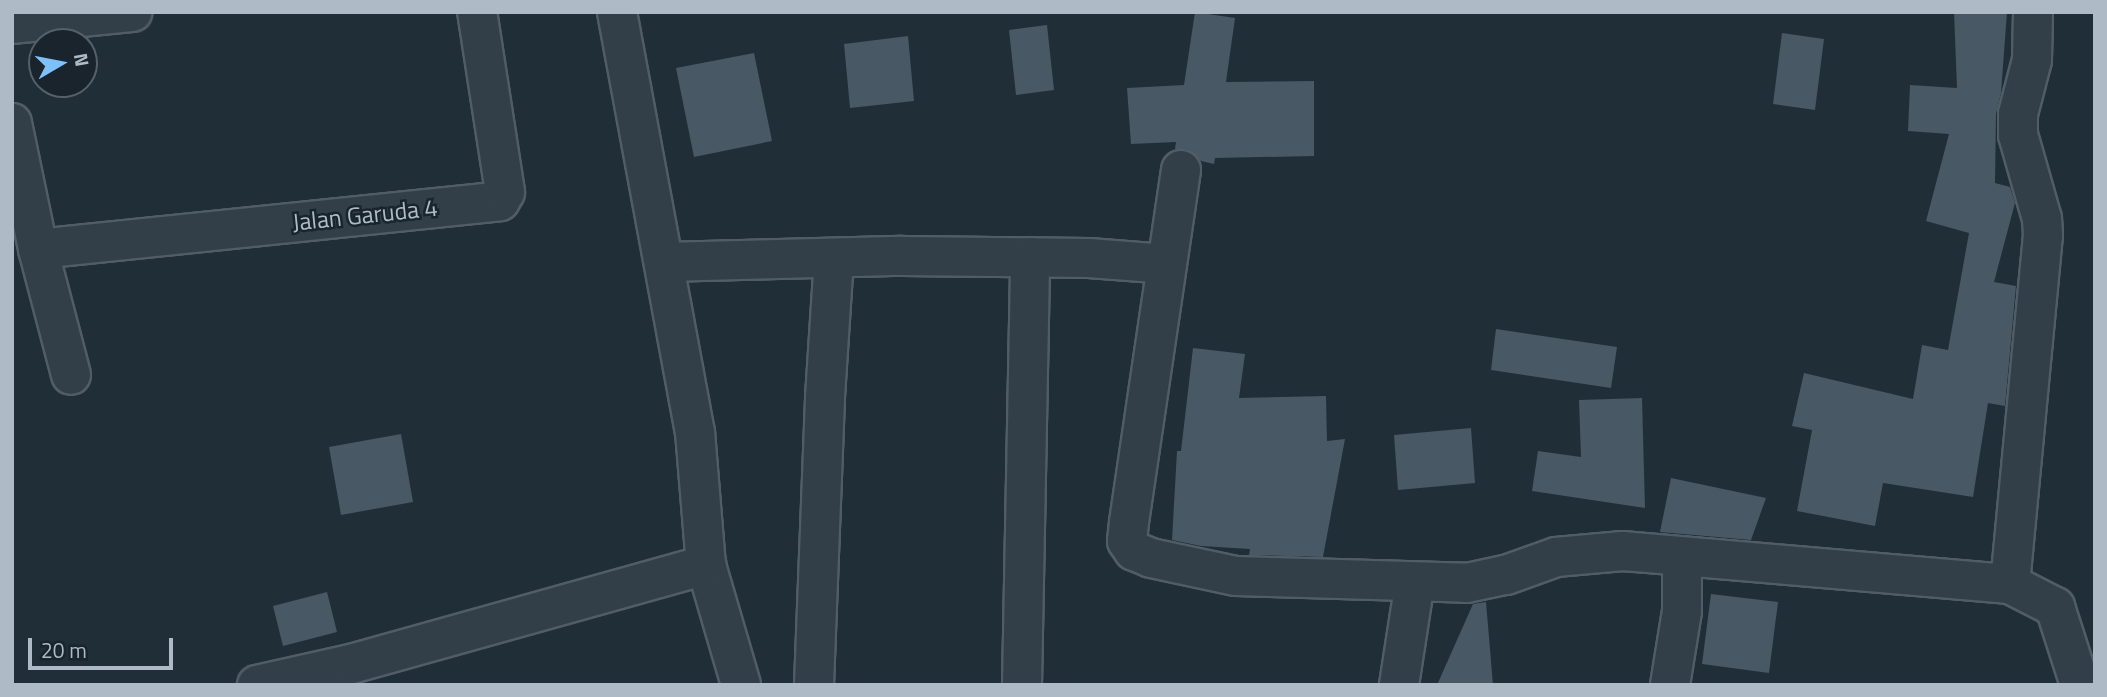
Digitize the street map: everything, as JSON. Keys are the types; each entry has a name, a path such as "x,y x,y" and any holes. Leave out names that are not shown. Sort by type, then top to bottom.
{"street":[{"path":"12,24 132,12"},
{"name":"Jalan Garuda 4","path":"38,249 500,201 505,192 477,12"},
{"path":"617,12 666,262 695,432 706,565 741,685"},
{"path":"2010,584 2043,236 2042,219 2018,135 2018,114 2032,60 2033,12"},
{"path":"12,123 38,249 71,375"},
{"path":"1181,170 1129,522 1127,541 1134,551 1151,558 1236,576 1467,583 1506,575 1556,556 1623,551 2010,584 2054,607 2080,685"},
{"path":"666,262 1030,257 1167,264"},
{"path":"1022,685 1030,257"},
{"path":"814,685 825,397 834,258"},
{"path":"1670,685 1682,611 1682,558"},
{"path":"257,685 351,664 706,565"},
{"path":"1399,685 1415,582"}],"building":[{"path":"1195,12 1235,18 1226,82 1314,81 1314,156 1215,158 1214,164 1201,161 1194,153 1185,149 1175,149 1176,142 1131,144 1127,88 1184,85"},
{"path":"1954,12 2007,12 2001,93 1996,114 1995,183 2010,187 2015,203 1994,282 2016,286 2005,406 1988,403 1973,497 1883,483 1875,526 1797,511 1812,430 1792,426 1804,373 1913,399 1922,345 1948,350 1969,233 1926,221 1949,134 1908,131 1910,85 1957,88"},
{"path":"1047,25 1054,90 1016,95 1009,30"},
{"path":"1782,33 1824,39 1815,110 1773,104"},
{"path":"908,36 914,101 850,108 844,44"},
{"path":"754,53 772,141 694,157 676,68"},
{"path":"1496,329 1617,347 1611,388 1491,370"},
{"path":"1193,348 1245,354 1239,398 1326,396 1327,441 1345,439 1323,557 1249,555 1250,549 1201,546 1172,540 1177,451 1181,451"},
{"path":"1642,398 1645,508 1532,491 1538,451 1581,457 1579,400"},
{"path":"1471,428 1475,483 1398,490 1394,435"},
{"path":"401,434 413,502 341,515 329,447"},
{"path":"1671,478 1766,498 1751,540 1660,532"},
{"path":"327,592 337,632 283,646 273,606"},
{"path":"1711,594 1778,602 1769,673 1702,664"},
{"path":"1486,602 1493,685 1437,685 1473,604"}]}
